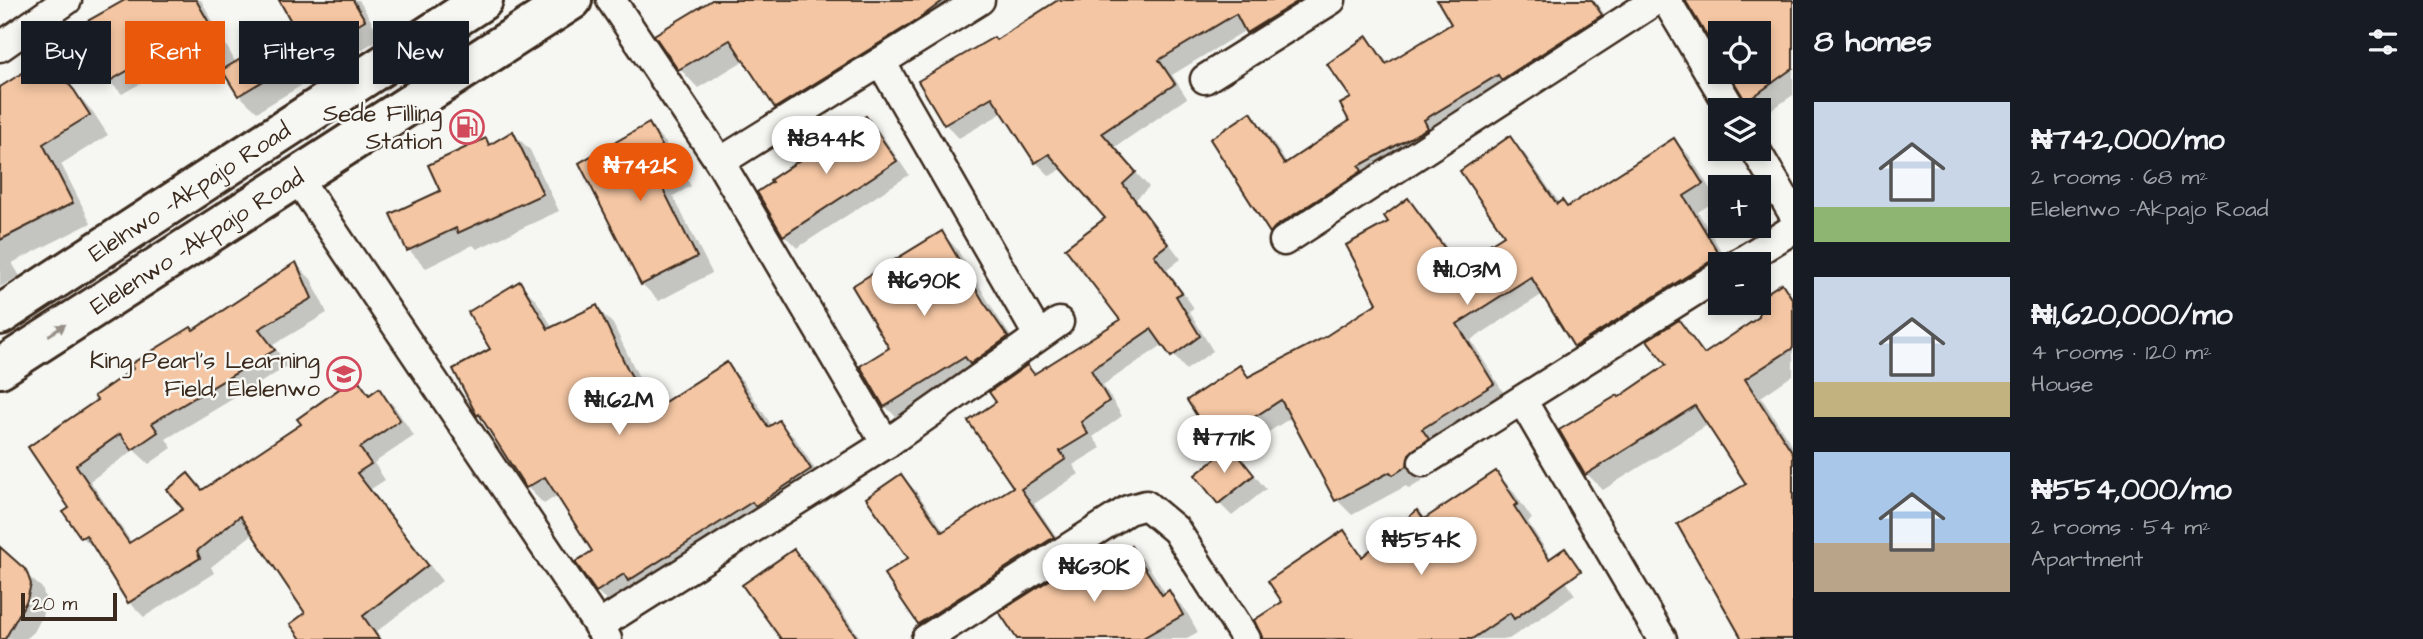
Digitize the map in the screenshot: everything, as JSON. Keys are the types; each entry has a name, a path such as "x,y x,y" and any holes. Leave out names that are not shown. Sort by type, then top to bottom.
{"main road":[{"name":"Elelnwo -Akpajo Road","path":"0,315 483,0"},
{"name":"Elelenwo -Akpajo Road","path":"0,368 572,0"}],"street":[{"path":"0,47 67,0"},
{"path":"611,0 720,162 886,444"},
{"path":"720,162 980,0"},
{"path":"1205,79 1331,0"},
{"path":"1284,241 1656,0"},
{"path":"1666,0 1725,98"},
{"path":"296,176 602,632 886,444 1049,329 881,62"},
{"path":"1762,161 1793,213"},
{"path":"1756,252 1793,229"},
{"path":"1423,462 1708,283"},
{"path":"1522,400 1662,639"},
{"path":"926,639 1128,510 1146,505 1175,530 1246,639"}],"building":[{"path":"125,0 196,0 208,21 125,21 125,72 111,80 111,21 88,21"},
{"path":"279,0 353,0 365,20 359,24 359,21 291,21"},
{"path":"712,0 944,0 920,18 775,108 730,40 678,70 654,35"},
{"path":"1058,0 1300,0 1246,33 1236,14 1159,60 1175,84 1102,133 1136,172 1123,184 1168,244 1154,255 1182,293 1176,296 1200,336 1171,357 1151,329 1091,370 1109,401 1081,422 1088,434 1060,451 1066,459 1021,489 1054,537 918,624 884,574 908,558 866,498 901,474 942,532 1013,487 968,421 996,402 989,392 1027,365 1034,374 1120,320 1065,248 1105,218 1049,154 1035,163 992,97 944,125 918,81 994,37 996,40"},
{"path":"1437,0 1592,0 1602,15 1501,80 1498,75 1424,120 1428,128 1359,166 1362,171 1275,227 1270,233 1210,139 1251,112 1284,164 1349,121 1340,104 1351,98 1327,64 1367,36 1386,64 1451,24"},
{"path":"1685,0 1793,0 1793,68 1771,84 1771,21 1708,21 1708,38"},
{"path":"239,60 239,84 258,84 238,96 225,75 225,68"},
{"path":"21,74 21,84 69,84 90,115 43,144 73,203 0,240 0,87"},
{"path":"1735,84 1771,84 1752,98 1744,98"},
{"path":"866,116 897,161 783,236 757,192 772,182 770,180"},
{"path":"649,123 675,169 658,179 697,257 641,285 579,163"},
{"path":"513,131 543,194 458,233 456,228 407,251 390,214 440,191 428,165 486,138 489,145"},
{"path":"1510,136 1557,204 1562,200 1567,207 1674,138 1703,184 1684,196 1718,252 1708,252 1708,263 1574,347 1531,277 1457,324 1494,384 1422,429 1429,439 1409,454 1407,466 1335,501 1281,400 1214,443 1187,400 1240,365 1248,377 1323,338 1377,303 1346,245 1388,222 1384,216 1408,198 1457,265 1504,235 1460,171"},
{"path":"942,231 983,301 1008,337 970,364 965,357 884,407 860,366 889,348 852,286"},
{"path":"296,262 312,298 259,329 275,350 152,423 158,432 132,450 120,434 76,465 129,543 183,509 167,490 188,473 202,490 301,424 297,419 356,377 369,395 379,388 400,420 360,448 371,464 357,473 428,565 363,616 379,639 301,639 290,624 305,613 240,516 197,551 200,558 128,603 86,535 81,538 63,512 69,508 28,447 97,400 94,396 133,369 131,364 191,327 193,330"},
{"path":"520,281 548,329 597,305 628,370 652,410 727,362 768,427 779,420 811,469 755,506 752,502 628,581 624,574 596,592 575,562 592,551 545,477 526,488 479,414 477,416 453,369 490,349 468,312"},
{"path":"1782,283 1793,300 1793,348 1745,379 1793,453 1793,639 1742,639 1677,524 1746,484 1695,406 1585,475 1559,430 1618,395 1619,397 1666,365 1647,340 1679,320 1704,354 1759,315 1771,315 1771,290"},
{"path":"1231,446 1254,475 1218,504 1195,475"},
{"path":"1496,471 1518,504 1514,506 1549,559 1565,548 1581,571 1514,619 1510,613 1472,639 1263,639 1254,620 1282,602 1268,581 1344,530 1362,557 1417,510 1424,519"},
{"path":"1131,546 1162,595 1169,590 1183,615 1141,639 1017,639 999,612 1073,565 1082,577"},
{"path":"0,547 26,570 31,584 27,600 5,639 0,639"},
{"path":"794,549 858,639 781,639 742,585"}],"place":[{"name":"Sede Filling Station","path":"467,127"},
{"name":"King Pearl's Learning Field, Elelenwo","path":"344,374"}]}
